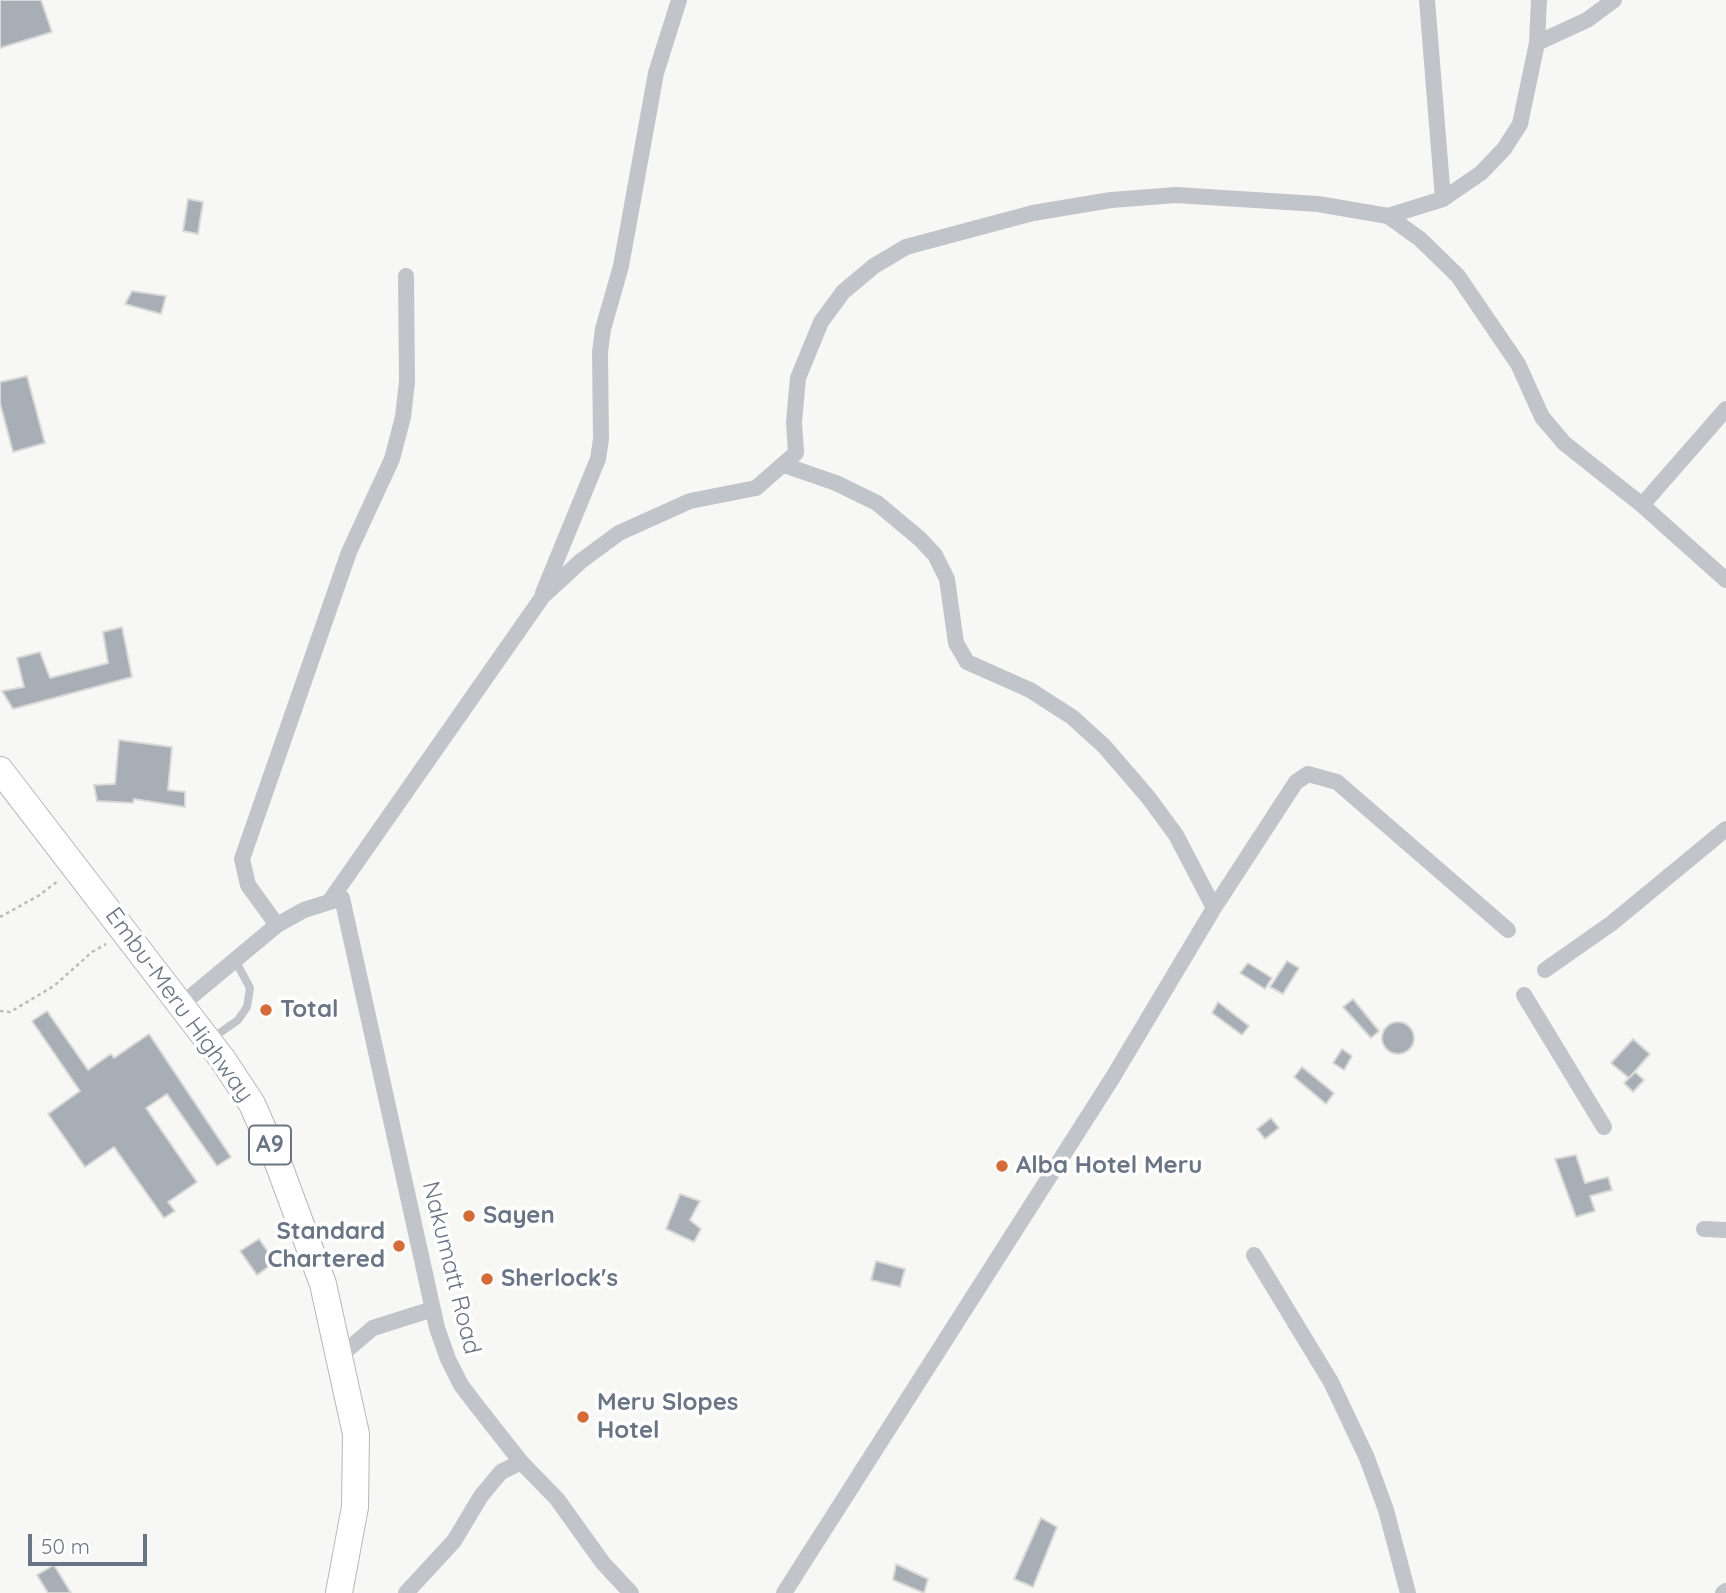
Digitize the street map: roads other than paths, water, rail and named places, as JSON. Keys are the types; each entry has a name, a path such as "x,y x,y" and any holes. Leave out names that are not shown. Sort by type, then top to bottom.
{"highway":[{"name":"Embu-Meru Highway","path":"0,770 77,866 208,1040 253,1104 278,1163 323,1284 341,1355 356,1434 355,1507 339,1593"}],"street":[{"path":"181,1005 276,925 304,910 335,900 542,596 598,459 601,439 600,352 603,329 621,266 656,73 679,0"},
{"path":"1427,0 1443,198"},
{"path":"1388,216 1443,198 1481,173 1504,149 1520,124 1537,43 1539,0"},
{"path":"1537,43 1587,20 1614,0"},
{"path":"542,596 581,561 619,533 690,501 756,488 784,465 796,453 794,422 798,378 821,322 843,292 874,266 906,247 1033,213 1111,200 1176,195 1318,204 1388,216 1420,239 1458,276 1518,364 1542,417 1564,443 1642,505 1726,580"},
{"path":"276,925 248,885 242,859 349,552 392,459 403,417 407,381 406,276"},
{"path":"1642,505 1726,409"},
{"path":"784,465 836,483 877,503 920,538 934,555 947,579 956,643 967,662 1030,690 1072,717 1104,746 1176,835 1214,908"},
{"path":"784,1593 1113,1077 1214,908 1296,782 1308,774 1336,782 1508,930"},
{"path":"1545,970 1612,923 1726,830"},
{"name":"Nakumatt Road","path":"335,900 433,1309 448,1359 461,1385 521,1462 557,1499 603,1563 631,1593"},
{"path":"1524,995 1604,1128"},
{"path":"1704,1229 1726,1230"},
{"path":"1254,1255 1331,1382 1367,1458 1386,1510 1408,1593"},
{"path":"341,1355 373,1328 433,1309"},
{"path":"406,1593 454,1541 481,1496 501,1472 521,1462"}],"lane":[{"path":"208,1040 238,1020 247,1007 250,988 234,960"}],"place":[{"name":"Total","path":"266,1010"},
{"name":"Alba Hotel Meru","path":"1002,1166"},
{"name":"Sayen","path":"469,1216"},
{"name":"Standard Chartered","path":"399,1246"},
{"name":"Sherlock's","path":"487,1279"},
{"name":"Meru Slopes Hotel","path":"583,1417"}]}
